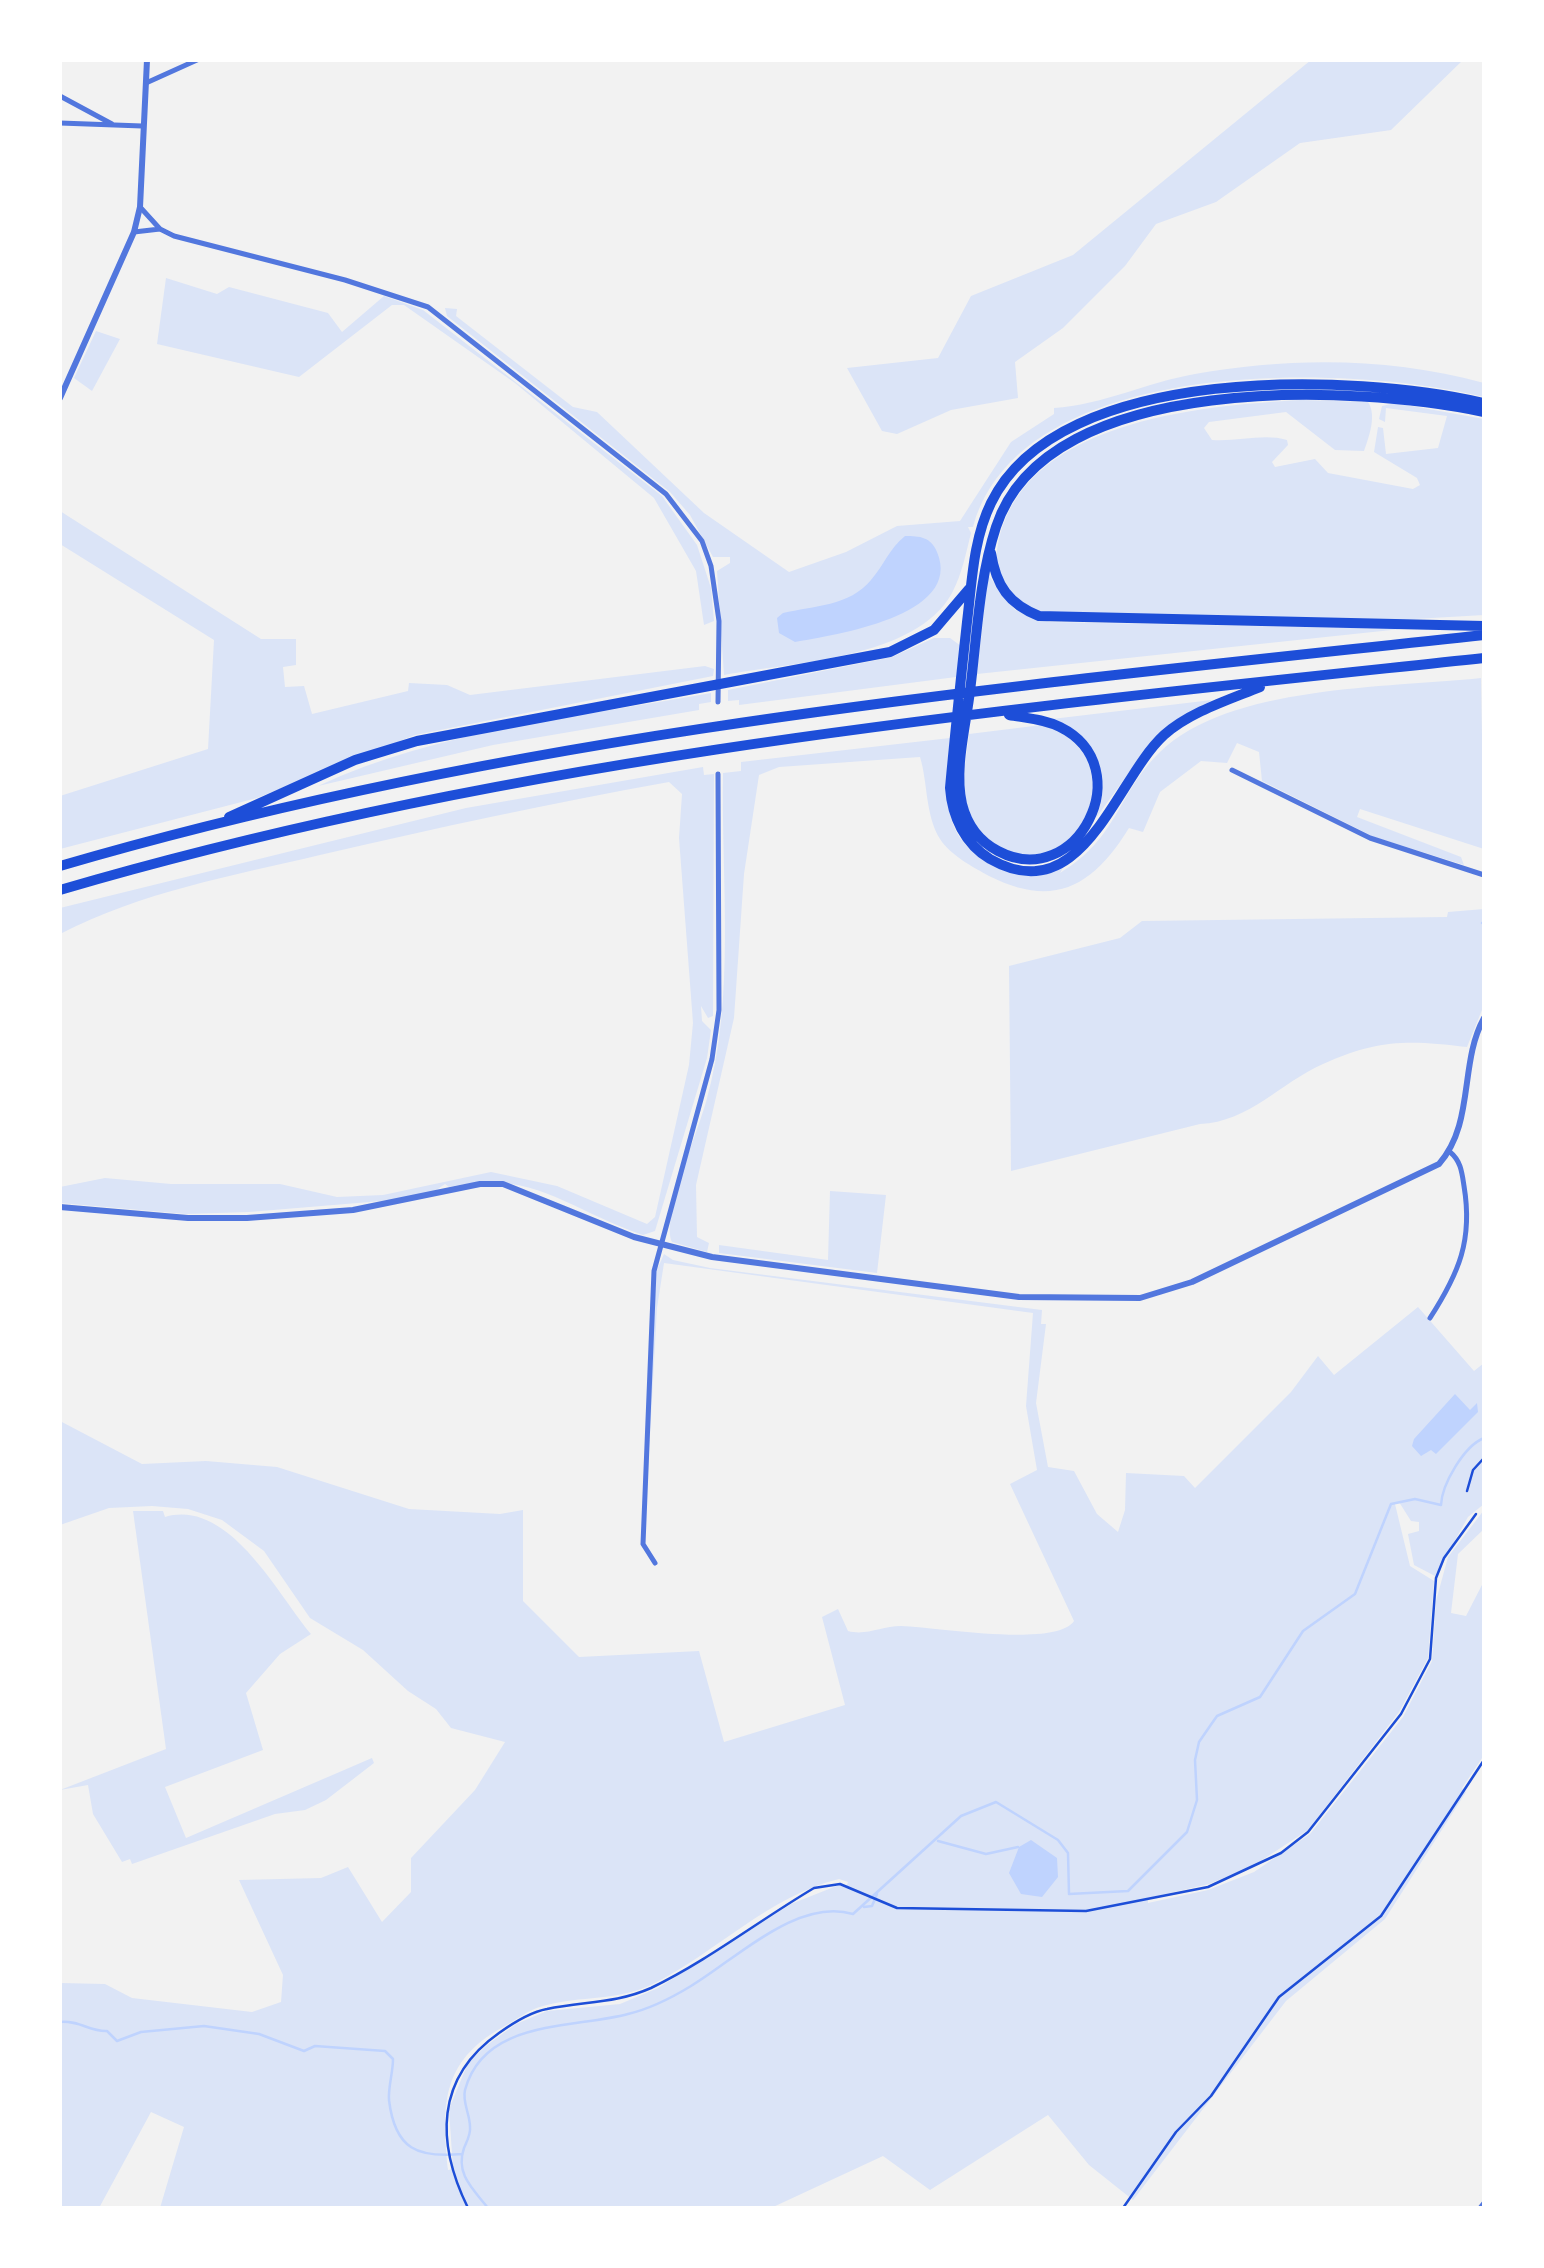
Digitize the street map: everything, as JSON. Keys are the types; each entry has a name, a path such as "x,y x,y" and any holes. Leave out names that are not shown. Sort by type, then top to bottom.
{"highway":[{"path":"1275,681 1215,706 1166,733 1087,846 1047,867 1021,868 995,862 966,836 952,808 950,788 980,530 1006,478 1047,440 1116,412 1187,393 1276,383 1415,388 1484,402"},
{"path":"998,713 1056,725 1078,739 1090,754 1099,786 1094,816 1083,834 1060,851 1028,858 1002,853 975,832 963,806 960,779 990,548 1010,496 1036,465 1067,444 1126,420 1188,404 1282,394 1379,396 1484,412"},
{"path":"990,548 1000,586 1010,600 1040,616 1484,626"},
{"path":"207,827 398,746 890,652 914,643 950,616 972,584"},
{"path":"60,866 207,827 434,775 610,743 980,690 1484,634"},
{"path":"60,890 190,855 472,793 703,753 948,719 1484,658"}],"street":[{"path":"60,398 134,232 140,207 147,60"},
{"path":"143,85 198,60"},
{"path":"60,96 115,126"},
{"path":"60,123 142,126"},
{"path":"140,207 160,229"},
{"path":"134,232 160,229 428,308 666,494 694,528 711,566 719,621 718,702"},
{"path":"1232,770 1370,838 1484,875"},
{"path":"655,1563 643,1544 654,1272 712,1059 719,1010 718,774"},
{"path":"60,1206 188,1218 247,1218 382,1206 480,1184 503,1184 660,1245 712,1257 1019,1297 1140,1298 1192,1282 1330,1213 1425,1174 1450,1152 1459,1130 1474,1045 1484,1018"},
{"path":"1430,1318 1457,1277 1468,1244 1464,1182 1458,1158 1450,1152"}],"path":[{"path":"1467,1491 1473,1470 1484,1458"},
{"path":"468,2208 450,2171 446,2109 466,2061 483,2044 513,2022 545,2009 616,2002 654,1986 814,1888 840,1884 897,1908 973,1912 1027,1906 1086,1911 1119,1908 1208,1886 1281,1853 1308,1832 1401,1714 1430,1659 1436,1578 1444,1558 1476,1514"},
{"path":"1123,2208 1176,2132 1211,2096 1279,1997 1381,1916 1484,1760"}],"shaded area":[{"path":"1311,60 1463,60 1391,130 1300,143 1216,202 1156,224 1125,266 1063,328 1015,362 1018,398 951,410 897,434 882,431 847,368 938,358 971,296 1073,255"},
{"path":"166,278 217,294 229,287 328,313 342,332 384,296 423,310 662,496 697,545 711,588 714,621 704,625 696,571 654,498 515,383 404,305 392,305 299,377 157,344"},
{"path":"445,308 457,309 456,316 573,407 597,412 704,513 789,572 846,552 897,526 960,521 1011,442 1054,414 1054,408 1090,403 1160,382 1231,368 1340,362 1449,374 1484,383 1484,397 1354,379 1275,378 1196,385 1120,401 1054,429 1003,470 973,527 968,527 971,533 952,593 935,615 911,632 850,654 724,675 717,571 730,563 730,557 713,557 690,515 670,492 447,316"},
{"path":"96,331 120,339 92,391 74,378"},
{"path":"1301,400 1368,402 1372,420 1364,451 1335,450 1286,412 1209,422 1204,428 1212,440 1287,440 1288,445 1272,462 1275,467 1315,459 1328,473 1413,489 1420,485 1417,478 1374,452 1378,427 1383,428 1386,454 1438,448 1447,416 1386,408 1385,422 1379,419 1382,406 1395,403 1484,419 1484,615 1397,620 1041,613 1022,603 1002,581 997,550 1011,507 1038,473 1074,447 1117,429 1165,416"},
{"path":"60,511 261,639 296,639 296,665 283,667 285,687 304,686 312,714 408,691 409,683 447,685 470,695 705,666 714,669 713,676 415,735 257,798 60,849 60,796 208,749 214,640 60,544"},
{"path":"988,575 1015,610 1050,622 1401,629 977,674"},
{"path":"934,638 950,638 961,646 956,677 739,705 739,700 728,701 728,690 892,657"},
{"path":"1481,678 1484,849 1360,809 1357,817 1461,857 1464,865 1374,837 1262,781 1259,752 1237,743 1227,763 1201,761 1160,792 1143,832 1129,828 1101,865 1070,886 1053,891 1012,886 950,850 932,820 920,757 779,767 759,775 744,874 734,1018 696,1185 697,1237 709,1243 707,1252 672,1242 670,1230 676,1195 706,1102 721,1021 725,939 723,773 741,771 741,762 950,738 948,804 961,839 993,862 1042,870 1064,866 1060,873 1094,845 1145,768 1190,730 1226,714 1311,694"},
{"path":"711,693 711,702 699,704 699,710 493,745 318,786 413,751 462,738"},
{"path":"1212,700 1154,738 1096,818 1101,802 1098,774 1084,751 1052,719"},
{"path":"1042,725 1073,741 1089,764 1093,790 1086,815 1071,837 1050,851 1024,855 997,845 972,817 964,788 969,734"},
{"path":"703,767 704,775 714,774 713,1016 708,1018 701,1006 702,1021 711,1030 707,1058 655,1231 643,1235 549,1194 504,1183 449,1187 445,1184 435,1191 394,1200 249,1212 186,1214 60,1203 60,1187 105,1178 171,1184 280,1184 337,1197 383,1195 491,1172 557,1186 647,1224 655,1217 689,1065 693,1023 679,838 682,794 669,782 220,878 122,907 60,934 60,908 466,808"},
{"path":"1484,909 1484,1005 1467,1047 1410,1043 1361,1050 1307,1072 1249,1109 1218,1122 1011,1171 1009,966 1120,938 1142,921 1447,917 1448,912"},
{"path":"830,1191 886,1195 877,1273 719,1253 719,1245 828,1260"},
{"path":"664,1254 673,1260 710,1268 1042,1310 1041,1324 1046,1324 1036,1403 1048,1467 1074,1471 1097,1514 1118,1532 1125,1510 1126,1473 1184,1476 1195,1488 1291,1392 1318,1356 1334,1375 1418,1307 1474,1371 1484,1363 1484,1504 1468,1517 1435,1576 1414,1565 1408,1534 1419,1531 1419,1522 1411,1521 1399,1502 1395,1504 1410,1566 1434,1581 1428,1658 1399,1712 1308,1830 1253,1866 1209,1884 1148,1898 1148,1903 1208,1890 1254,1872 1310,1834 1403,1717 1432,1661 1436,1601 1448,1557 1484,1510 1484,1529 1458,1554 1451,1613 1466,1616 1484,1581 1484,1755 1462,1788 1466,1792 1385,1919 1286,2001 1133,2200 1089,2165 1048,2115 930,2190 883,2156 771,2208 160,2208 184,2127 151,2112 99,2208 60,2208 60,1983 105,1984 132,1998 252,2012 281,2002 283,1975 239,1880 321,1878 348,1867 382,1922 411,1892 411,1858 475,1790 505,1742 451,1728 436,1709 408,1691 363,1650 310,1618 264,1551 222,1520 188,1509 152,1506 109,1508 60,1525 60,1421 142,1464 206,1461 277,1467 409,1509 500,1514 523,1510 523,1601 579,1657 699,1651 724,1742 845,1705 822,1617 838,1609 848,1631 855,1632 901,1626 1020,1635 1063,1629 1074,1621 1010,1484 1037,1470 1026,1406 1033,1313 664,1263 657,1308 646,1508 656,1272","holes":["839,1879 848,1882 846,1888 839,1885 791,1904 658,1988 620,2004 547,2011 516,2024 468,2063 449,2109 453,2169 448,2170 445,2126 450,2088 456,2071 482,2041 538,2007 613,1996 655,1983 790,1898"]},
{"path":"133,1511 163,1511 165,1517 188,1515 231,1535 311,1634 280,1654 246,1693 263,1750 165,1787 186,1838 372,1758 374,1763 326,1800 305,1810 275,1814 132,1864 130,1859 122,1862 93,1814 88,1785 60,1790 166,1749"}],"water":[{"path":"905,536 932,543 940,574 932,592 914,607 864,627 813,639 795,642 779,633 777,618 783,613 830,604 862,589"},
{"path":"1455,1394 1470,1410 1477,1403 1478,1412 1436,1454 1431,1450 1421,1456 1412,1446 1414,1439"},
{"path":"1031,1840 1057,1858 1058,1877 1042,1897 1021,1894 1009,1873 1019,1847"}],"waterway":[{"path":"488,2208 467,2181 462,2166 470,2130 464,2095 475,2067 491,2050 510,2039 644,2009 691,1986 789,1922 832,1911 853,1914 961,1816 996,1802 1058,1840 1068,1853 1069,1894 1128,1891 1187,1832 1197,1800 1195,1760 1199,1742 1217,1716 1260,1697 1303,1631 1355,1594 1391,1504 1415,1499 1441,1505 1455,1467 1484,1438"},
{"path":"938,1841 986,1854 1018,1847"},
{"path":"864,1907 872,1906 877,1894"},
{"path":"60,2022 107,2031 117,2041 141,2032 204,2026 259,2034 304,2051 315,2046 385,2051 393,2059 389,2100 403,2140 421,2152 462,2154"}]}
